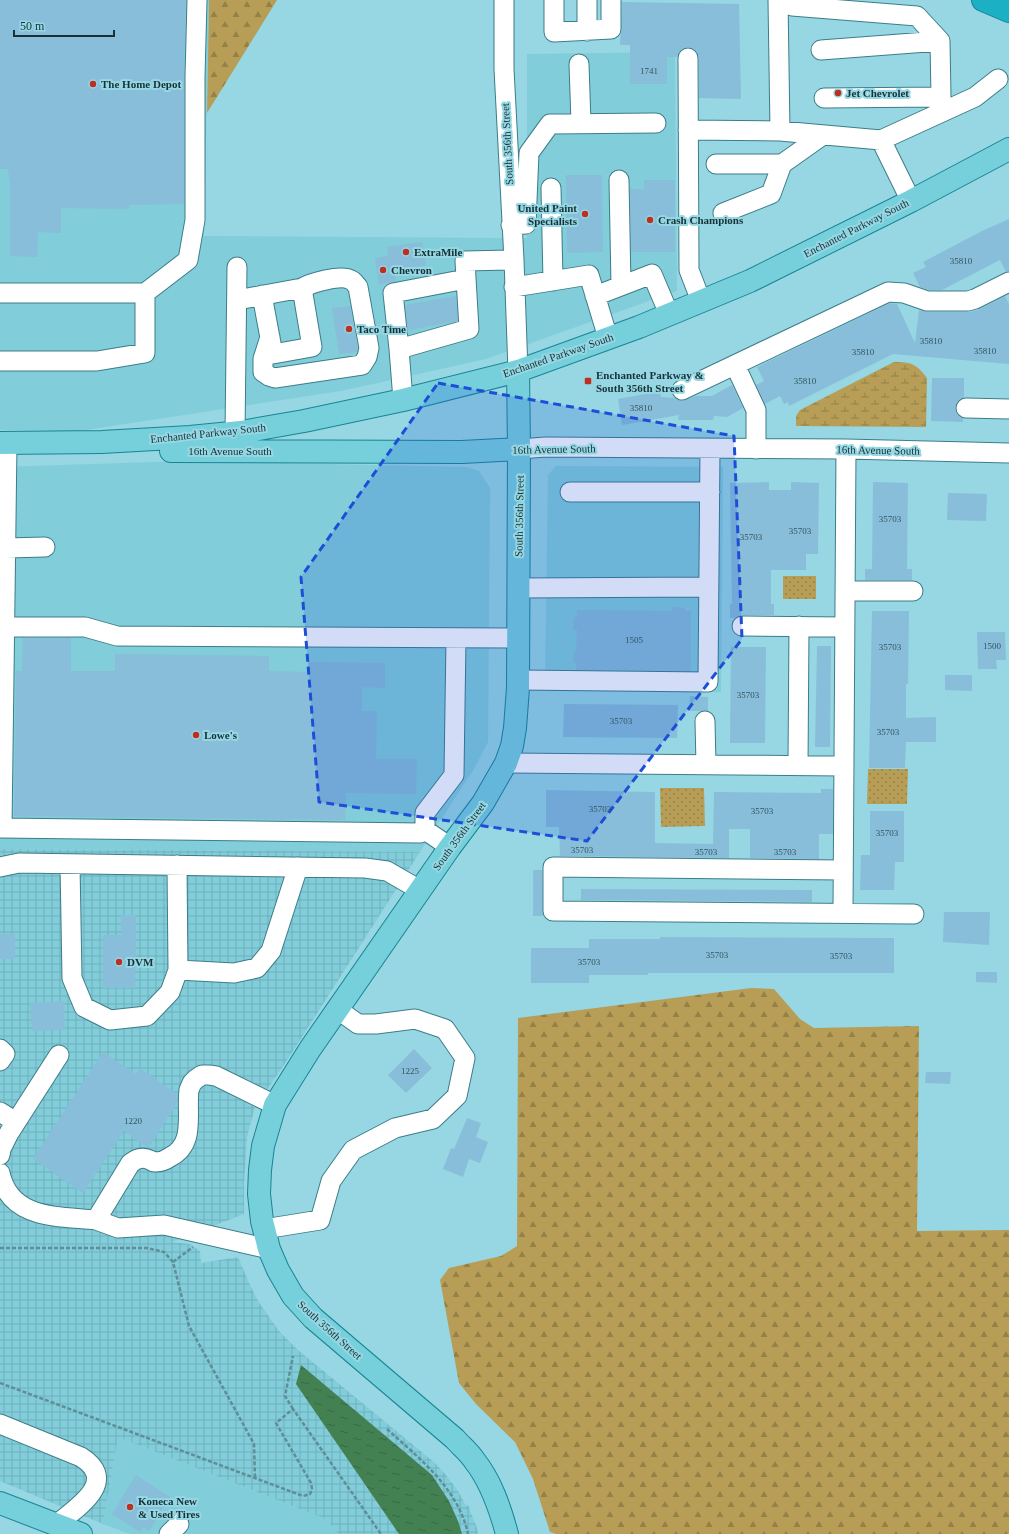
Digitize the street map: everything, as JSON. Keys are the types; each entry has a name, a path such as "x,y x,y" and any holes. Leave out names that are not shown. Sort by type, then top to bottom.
{"highway":[{"path":"983,0 1009,11"}],"main road":[{"name":"Enchanted Parkway South","path":"4,443 102,442 235,433 304,422 518,372 608,338 750,281 911,201 1009,150"},
{"name":"South 356th Street","path":"507,1534 501,1511 489,1485 474,1460 454,1439 313,1318 293,1296 278,1270 269,1249 264,1228 260,1194 260,1170 263,1146 275,1105 337,1009 450,847 483,803 506,764 512,746 515,728 518,680 518,372"},
{"name":"16th Avenue South","path":"102,442 117,451 462,452 519,449"},
{"path":"0,1503 81,1534"}],"street":[{"path":"0,293 146,292 188,260 195,220 197,0"},
{"name":"South 356th Street","path":"504,0 504,69 518,372"},
{"path":"554,0 554,32 611,30 611,0"},
{"path":"587,0 587,31"},
{"path":"778,0 780,131"},
{"path":"785,0 792,6 917,16 940,41 940,105"},
{"path":"821,50 940,41"},
{"path":"688,58 689,270 701,301"},
{"path":"579,64 581,124"},
{"path":"824,98 940,105 976,97 998,79"},
{"path":"688,130 780,131 881,140 940,105"},
{"path":"511,225 526,224 529,153 550,124 656,123"},
{"path":"723,213 771,194 782,164 823,135"},
{"path":"881,140 911,201"},
{"path":"716,164 782,164"},
{"path":"619,180 621,286"},
{"path":"551,188 553,281"},
{"path":"399,349 469,329 465,261 514,260"},
{"path":"235,433 237,267"},
{"path":"595,296 652,274 669,314"},
{"path":"514,287 589,275 608,338"},
{"path":"237,300 302,288 310,284 336,279 346,278 352,280 358,287 369,348 367,357 362,364 275,378 264,372 264,359 270,337"},
{"path":"403,400 393,293 466,279"},
{"path":"682,390 888,292 904,292 927,301 968,301 1009,282"},
{"path":"262,295 273,354 312,347 302,288"},
{"path":"0,361 97,361 145,353 146,292"},
{"path":"735,365 756,410 756,449"},
{"path":"966,408 1009,409"},
{"path":"4,443 6,548 3,580 6,627 1,828 420,833 425,830"},
{"name":"16th Avenue South","path":"519,449 546,447 846,449 1009,453"},
{"path":"518,680 708,682 710,449"},
{"path":"843,913 846,449"},
{"path":"570,492 710,492"},
{"path":"6,548 45,547"},
{"path":"518,588 709,587"},
{"path":"845,591 914,591"},
{"path":"742,626 845,626"},
{"path":"798,766 799,626"},
{"path":"6,627 85,627 117,636 518,638"},
{"path":"425,830 425,813 454,775 456,638"},
{"path":"705,721 706,765"},
{"path":"506,764 844,766"},
{"path":"425,830 450,847"},
{"path":"0,867 19,863 365,868 387,871 420,890"},
{"path":"70,864 72,978 84,1007 110,1020 147,1016 170,992 178,970 177,866"},
{"path":"178,970 234,973 257,968 271,951 298,867"},
{"path":"843,870 553,867 553,911 914,914"},
{"path":"264,1228 320,1220 331,1181 353,1150 395,1128 433,1119 456,1096 465,1058 445,1029 415,1019 376,1024 358,1024 337,1009"},
{"path":"0,1049 5,1054 0,1061"},
{"path":"0,1155 1,1148 16,1122 59,1055"},
{"path":"96,1220 130,1164 144,1158 154,1162 165,1160 176,1154 184,1146 188,1135 189,1090 196,1079 202,1076 216,1076 275,1105"},
{"path":"0,1112 16,1122"},
{"path":"0,1173 2,1183 11,1198 25,1209 41,1214 96,1220 118,1228 164,1225 269,1249"},
{"path":"0,1424 81,1457 91,1463 96,1475 94,1490 90,1496 57,1524"}],"path":[{"path":"0,1248 147,1248 164,1252 173,1262 189,1326 254,1444 255,1478"},
{"path":"293,1356 285,1396 381,1534"},
{"path":"0,1384 303,1496 310,1494 312,1489 311,1483 276,1423 293,1409"},
{"path":"387,1429 435,1472 453,1496 466,1524 468,1534"}],"highlighted area":[{"path":"438,383 734,436 742,639 587,841 319,802 301,577"}],"shaded area":[{"path":"0,0 209,0 204,236 527,238 527,54 675,52 677,291 486,359 341,391 79,431 0,430"},
{"path":"185,461 467,467 479,471 490,488 488,742 475,767 420,852 0,849 0,467"},
{"path":"556,466 723,467 721,692 545,691 548,475"},
{"path":"0,849 420,852 284,1065 255,1107 247,1137 244,1183 244,1214 172,1242 190,1244 200,1251 201,1263 238,1257 258,1301 279,1331 298,1350 435,1463 458,1491 466,1506 468,1505 478,1534 338,1534 328,1520 118,1437 103,1524 0,1481"},
{"path":"118,1437 328,1520 338,1534 130,1534 103,1524"}],"green space":[{"path":"209,0 277,0 207,113"},
{"path":"894,362 909,363 920,370 927,378 926,427 796,426 796,416 800,410"},
{"path":"783,576 816,576 816,599 783,599"},
{"path":"868,769 908,769 907,804 867,804"},
{"path":"660,788 704,788 705,826 661,827"},
{"path":"751,988 774,989 800,1019 814,1028 919,1026 917,1231 1009,1230 1009,1534 556,1534 550,1532 533,1479 515,1442 476,1404 459,1383 440,1280 449,1268 501,1256 517,1246 518,1018"}],"water":[{"path":"301,1365 432,1475 449,1501 462,1534 399,1534 296,1384"}],"building":[{"name":"The Home Depot","path":"0,0 186,0 184,77 184,204 129,205 129,209 61,208 61,233 38,232 37,257 10,256 10,184 8,169 0,169"},
{"path":"622,2 739,4 741,99 699,98 699,58 694,49 688,47 682,49 677,57 667,57 667,84 630,84 630,45 620,45"},
{"name":"United Paint Specialists","path":"566,175 602,175 603,252 567,253"},
{"name":"Crash Champions","path":"644,180 675,180 675,252 631,252 630,189 644,189"},
{"path":"1009,219 1009,271 1006,272 1000,260 942,290 929,290 920,287 913,273 926,267 923,262 982,231"},
{"name":"ExtraMile","path":"422,242 426,265 395,270 396,281 379,285 375,258 388,256 387,247"},
{"name":"Chevron","path":"456,296 458,321 408,330 405,305"},
{"path":"1005,296 1009,304 1009,364 893,354 789,406 788,402 784,404 780,396 765,404 756,385 764,381 757,367 890,303 897,304 915,343 919,310 927,312 971,312"},
{"name":"Taco Time","path":"350,306 358,348 357,352 339,354 332,308"},
{"path":"932,378 964,378 964,398 957,402 955,408 957,414 963,418 963,422 931,421"},
{"path":"732,385 743,408 727,417 714,416 713,420 678,420 679,415 622,425 618,399 645,394 644,389 659,387 661,397 674,398 682,401 696,396 712,396"},
{"path":"769,482 769,490 791,490 791,482 819,483 818,554 806,554 806,570 771,570 771,604 774,604 774,615 742,615 730,618 730,604 732,604 730,483"},
{"path":"873,482 908,483 907,569 912,569 912,580 865,580 865,569 872,569"},
{"path":"948,493 987,494 986,521 947,520"},
{"path":"672,607 685,608 685,611 691,611 691,671 576,670 576,663 573,663 574,651 576,651 577,630 573,629 574,617 577,617 577,610 672,611"},
{"path":"872,611 909,611 906,718 936,717 936,742 906,742 905,768 869,768"},
{"path":"977,632 1005,632 1006,660 996,660 997,669 978,669"},
{"name":"Lowe's","path":"23,638 71,638 71,671 115,671 115,654 269,656 269,671 309,672 309,662 385,663 385,688 362,687 362,711 377,711 376,759 417,759 416,794 346,793 345,820 14,816 16,671 22,671"},
{"path":"817,646 831,646 830,747 815,747"},
{"path":"731,647 766,647 765,743 730,743"},
{"path":"945,675 972,675 972,691 945,690"},
{"path":"690,696 708,697 708,711 689,711"},
{"path":"564,704 678,705 677,738 563,737"},
{"path":"821,789 833,789 833,834 819,834 819,859 750,858 750,829 729,829 729,858 560,856 559,827 546,827 546,790 655,792 655,843 713,844 714,792 821,793"},
{"path":"870,811 904,811 904,862 895,862 894,890 860,890 861,855 870,855"},
{"path":"533,870 542,870 543,916 533,916"},
{"path":"581,889 812,890 812,902 581,900"},
{"path":"944,912 990,912 989,945 943,942"},
{"name":"DVM","path":"121,915 136,915 135,988 103,988 103,935 121,935"},
{"path":"0,934 15,934 15,959 0,959"},
{"path":"660,937 894,938 894,973 648,973 648,975 589,975 589,983 531,983 531,948 589,948 589,939 660,939"},
{"path":"976,972 997,972 997,983 976,982"},
{"path":"64,1001 65,1030 32,1031 30,1003"},
{"path":"414,1049 432,1068 406,1093 388,1075"},
{"path":"103,1052 136,1074 140,1068 178,1095 177,1103 148,1148 124,1131 83,1193 33,1159"},
{"path":"926,1072 951,1072 950,1084 925,1083"},
{"path":"467,1118 481,1123 476,1137 488,1142 480,1163 469,1159 463,1177 443,1169 451,1148 454,1149"},
{"path":"136,1475 170,1497 149,1531 143,1527 140,1532 112,1514"}],"place":[{"name":"The Home Depot","path":"93,84"},
{"name":"Jet Chevrolet","path":"838,93"},
{"name":"United Paint Specialists","path":"585,214"},
{"name":"Crash Champions","path":"650,220"},
{"name":"ExtraMile","path":"406,252"},
{"name":"Chevron","path":"383,270"},
{"name":"Taco Time","path":"349,329"},
{"name":"Enchanted Parkway & South 356th Street","path":"588,381"},
{"name":"Lowe's","path":"196,735"},
{"name":"DVM","path":"119,962"},
{"name":"Koneca New & Used Tires","path":"130,1507"}]}
